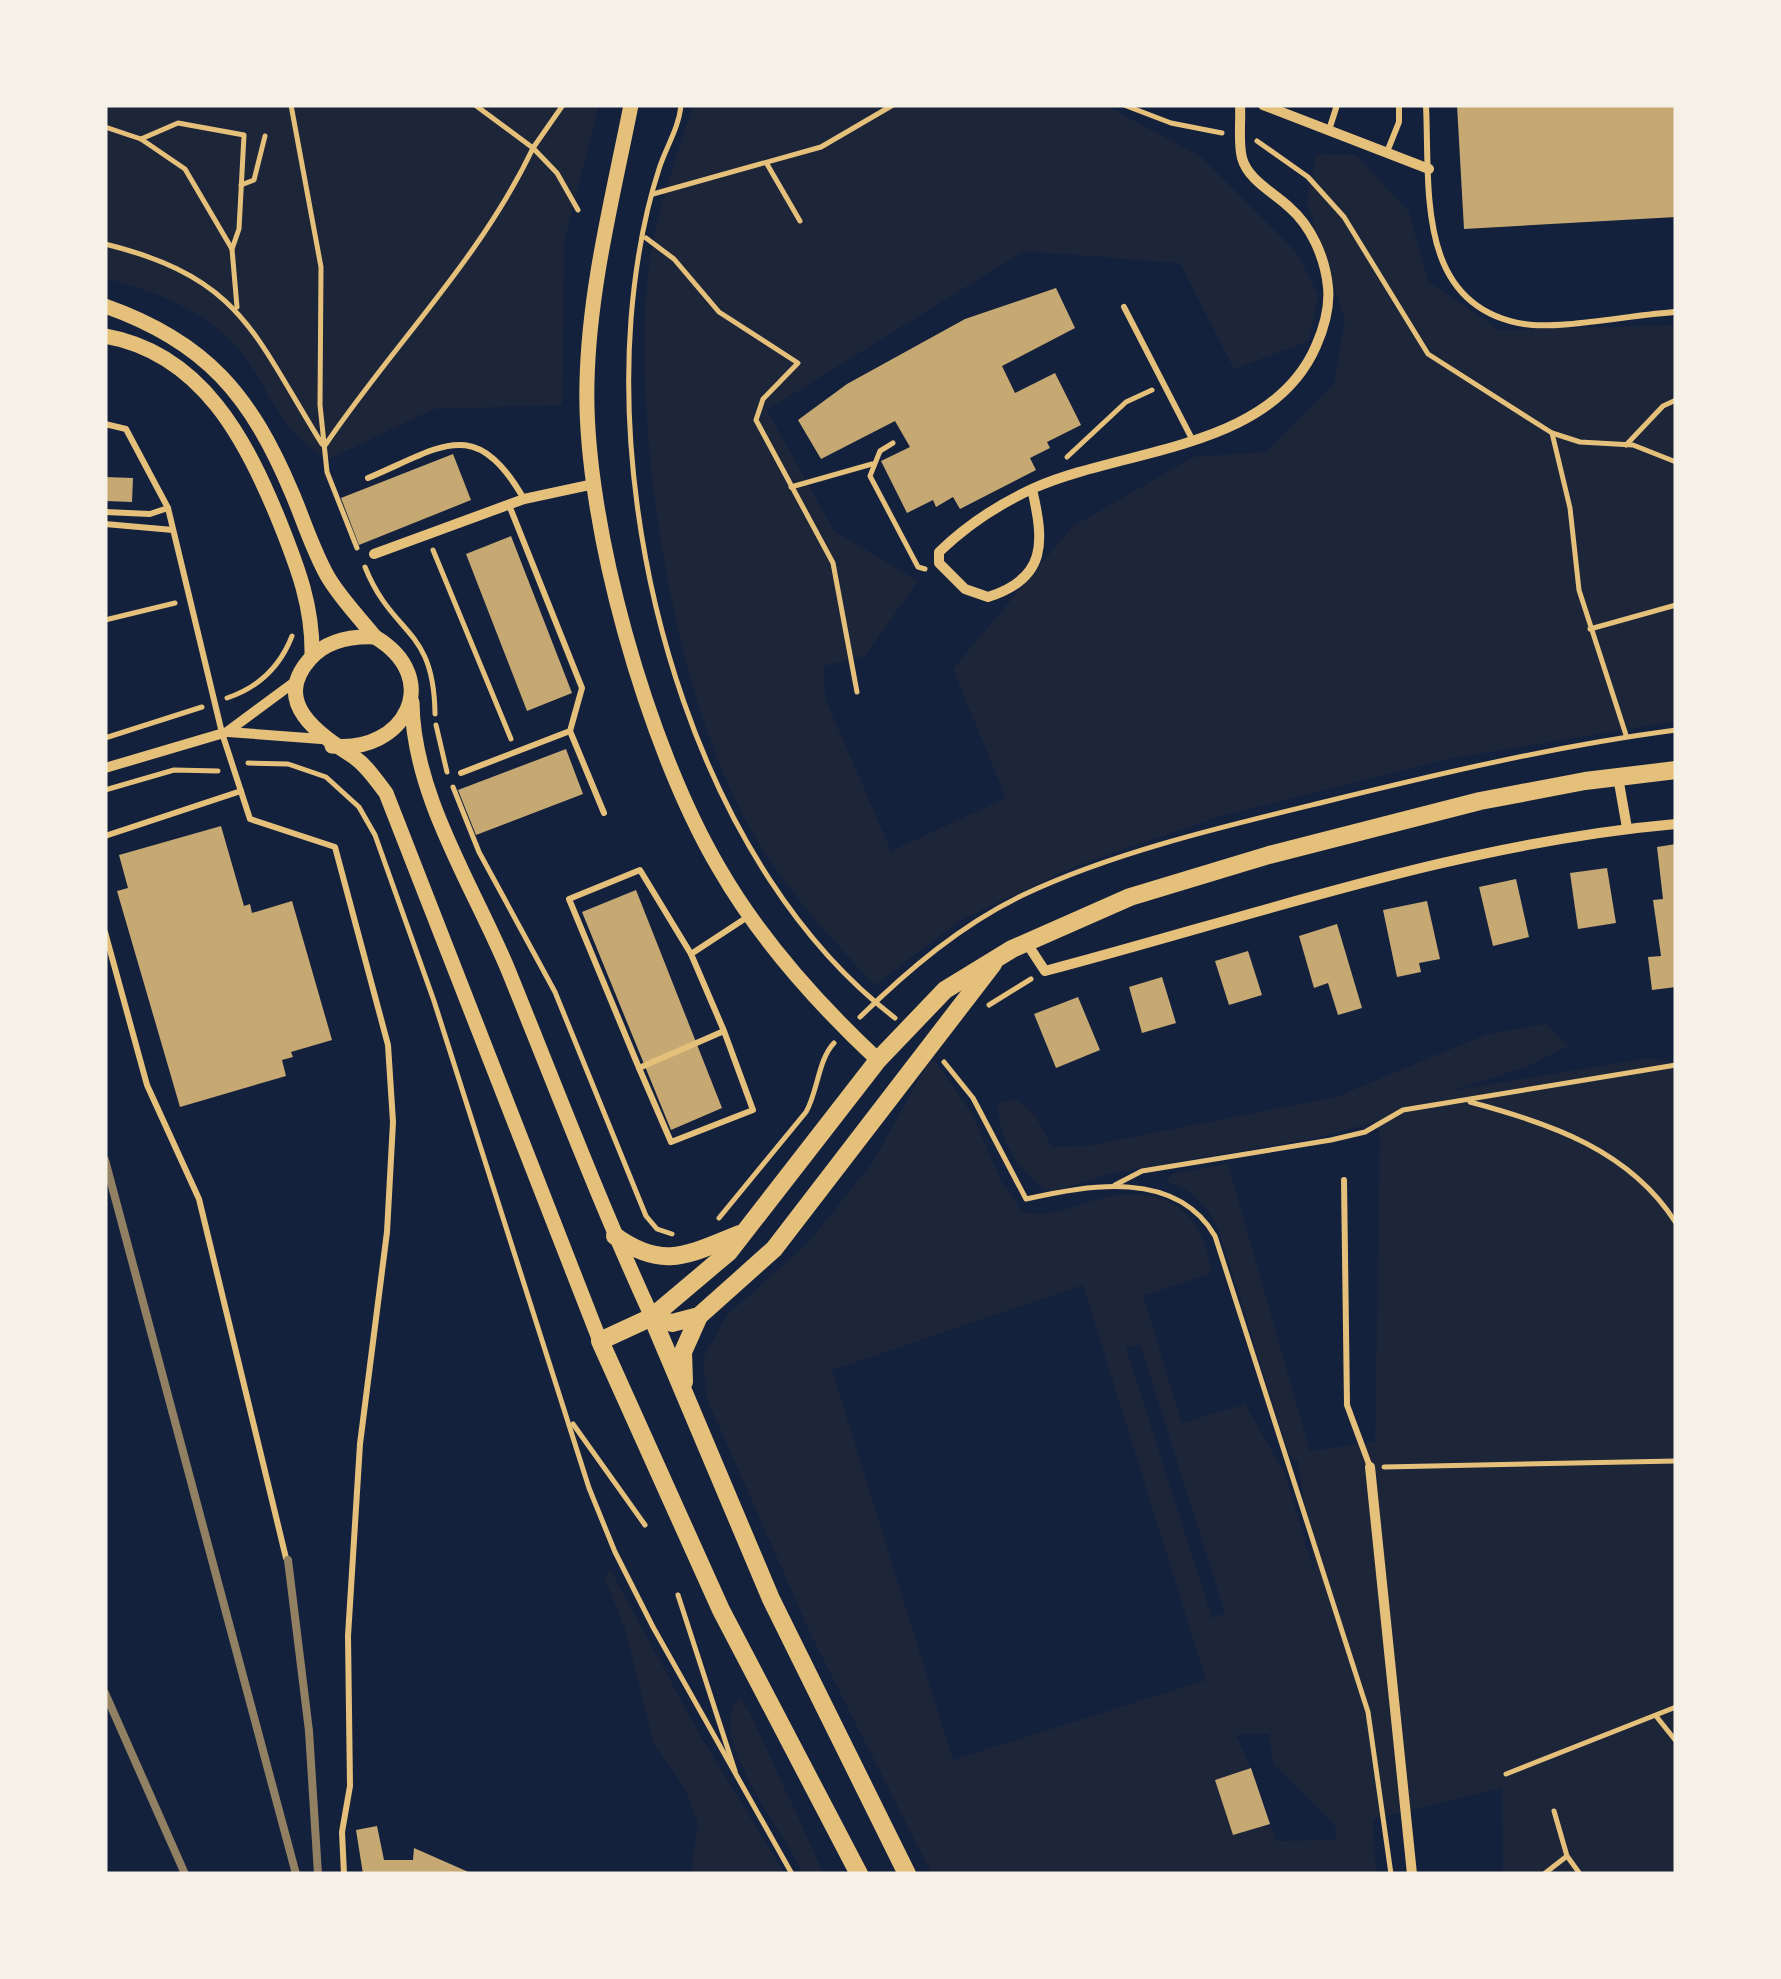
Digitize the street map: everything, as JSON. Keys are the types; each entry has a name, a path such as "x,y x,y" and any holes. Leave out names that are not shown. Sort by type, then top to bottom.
{"main road":[{"path":"859,1874 720,1610 600,1341 652,1317 729,1252 878,1060 944,990 1026,942 1130,898 1268,855 1480,801 1618,776 1676,770"},
{"path":"684,1392 683,1352 698,1316 774,1248 996,960"},
{"path":"878,1060 901,1080"},
{"path":"615,1236 654,1258 679,1258 740,1234"},
{"path":"652,1317 672,1323 698,1316"},
{"path":"652,1317 771,1598 907,1874"}],"street":[{"path":"631,105 588,360 594,484 616,594 655,722 698,828 750,915 808,990 878,1060"},
{"path":"1032,490 1043,534 1031,570 1019,584 988,597 977,596 939,563 939,552 992,510 1032,490 1192,439 1270,406 1308,363 1324,326 1328,288 1320,250 1300,218 1255,180 1242,160 1240,105"},
{"path":"1264,105 1429,170"},
{"path":"105,306 174,336 203,357 245,402 270,442 327,574 375,637 405,665 412,698 412,736 422,772 652,1317"},
{"path":"105,336 150,352 180,370 216,401 239,431 307,593 312,656 301,678 301,712 326,742 354,758 386,792 600,1341"},
{"path":"374,554 524,499 594,484"},
{"path":"312,656 342,640 375,637"},
{"path":"105,768 224,733 301,678"},
{"path":"224,733 326,742 351,748 375,742 401,721 412,698"},
{"path":"1618,776 1626,828"},
{"path":"1026,942 1046,970 1380,876 1626,828 1676,824"},
{"path":"1370,1467 1412,1874"}],"lane":[{"path":"1329,130 1338,105"},
{"path":"1386,153 1399,122 1399,105"},
{"path":"1426,105 1433,243 1456,285 1483,312 1527,325 1676,312"},
{"path":"1124,307 1192,439"},
{"path":"105,424 126,430 168,508 214,702 250,819 335,848 388,1045 393,1122 387,1232 360,1444 348,1636 350,1786 342,1832 344,1874"},
{"path":"368,478 450,444 480,447 504,464 524,499"},
{"path":"508,506 582,688 570,731 604,813"},
{"path":"105,512 150,514 168,508"},
{"path":"105,524 173,530"},
{"path":"461,773 570,731"},
{"path":"105,836 241,790"},
{"path":"640,870 691,954 753,1110 671,1142 569,900 640,870"},
{"path":"691,954 750,915"},
{"path":"105,932 147,1085 199,1199 286,1558"},
{"path":"638,1068 724,1032"},
{"path":"1344,1180 1348,1405 1370,1467"}],"path":[{"path":"291,105 314,206 321,267 320,405 327,472 383,604 418,638 431,662 439,744 478,852 555,992 646,1216 658,1228 676,1236"},
{"path":"476,105 533,148 557,173 578,210"},
{"path":"324,446 403,337 484,239 533,148 563,105"},
{"path":"680,105 653,194 632,315 628,386 633,473 671,655 696,732 734,823 778,892 830,960 875,1003 941,944 1023,895 1116,862 1228,826 1478,764 1676,730"},
{"path":"653,194 821,147 893,105"},
{"path":"1124,105 1171,123 1262,142 1327,197 1385,278 1428,354 1552,433 1580,442 1626,445 1676,462"},
{"path":"141,139 178,124 244,135 238,229 232,249 237,310"},
{"path":"105,126 141,139 185,170 232,249"},
{"path":"240,185 254,180 265,136"},
{"path":"767,164 800,221"},
{"path":"646,238 674,260 720,312 798,363 763,399 756,420 832,563 857,692"},
{"path":"105,244 177,265 210,284 237,310 324,446"},
{"path":"1059,464 1126,402 1162,384"},
{"path":"1626,445 1663,406 1676,400"},
{"path":"1552,433 1570,508 1579,590 1626,736"},
{"path":"790,487 872,464 893,443"},
{"path":"872,464 870,476 918,566 952,578"},
{"path":"427,534 516,751"},
{"path":"105,620 190,599"},
{"path":"1590,630 1676,605"},
{"path":"105,738 250,690 285,653 294,621"},
{"path":"249,763 288,764 326,776 359,807 375,835 434,1001 589,1488 615,1552 739,1784 792,1874"},
{"path":"105,790 174,770 211,773"},
{"path":"988,1005 1046,970"},
{"path":"953,1046 941,1060 973,1098 1026,1199 1092,1185 1175,1196 1196,1212 1214,1236 1368,1712 1391,1874"},
{"path":"708,1226 726,1213 806,1112 816,1094 826,1052"},
{"path":"1112,1186 1142,1171 1366,1132 1403,1110 1676,1065"},
{"path":"1468,1101 1578,1136 1625,1168 1676,1224"},
{"path":"607,1168 624,1162"},
{"path":"568,1418 645,1525"},
{"path":"1370,1467 1676,1461"},
{"path":"678,1594 739,1784"},
{"path":"1506,1774 1676,1707"},
{"path":"1655,1716 1676,1741"},
{"path":"1554,1811 1567,1856 1580,1874"},
{"path":"1544,1874 1567,1856"}],"shaded area":[{"path":"105,105 599,105 564,242 562,405 434,409 329,459 309,446 282,418 244,356 217,328 172,301 105,278"},
{"path":"693,105 1104,105 1200,156 1297,253 1318,295 1309,341 1234,369 1180,263 1024,251 767,410 834,531 918,581 865,656 824,666 825,698 891,851 1006,798 953,669 1072,527 1193,457 1265,452 1334,383 1345,321 1307,202 1316,154 1356,155 1409,212 1428,281 1499,330 1676,325 1676,721 1447,759 1214,818 1074,867 959,921 875,985 786,882 760,845 730,787 704,720 682,646 665,568 647,411 648,273 660,209"},
{"path":"1546,1024 1568,1046 1526,1067 1450,1091 1648,1058 1676,1063 1676,1874 1503,1874 1502,1788 1373,1819 1376,1874 932,1874 813,1639 707,1399 703,1358 727,1315 808,1243 873,1162 930,1059 972,1114 1001,1181 1023,1212 1047,1213 1102,1198 1134,1195 1168,1201 1192,1220 1201,1234 1211,1270 1207,1275 1143,1296 1182,1423 1245,1404 1285,1474 1315,1575 1298,1461 1289,1455 1218,1228 1198,1199 1184,1188 1166,1182 1172,1174 1228,1164 1310,1451 1375,1442 1380,1138 1376,1122 1316,1138 1117,1172 1051,1192 1030,1177 1012,1155 998,1103 1016,1099 1035,1115 1052,1147 1087,1146 1336,1097 1487,1034","holes":["1083,1285 1206,1680 953,1760 832,1370","1140,1344 1225,1613 1212,1618 1126,1348","1269,1734 1273,1764 1335,1826 1337,1840 1276,1841 1270,1824 1215,1780 1251,1768 1236,1735"]},
{"path":"610,1569 701,1737 785,1874 691,1874 698,1823 685,1789 654,1744 626,1632 605,1578"},
{"path":"740,1698 824,1874 803,1874 739,1760 731,1735 731,1714"}],"building":[{"path":"1457,105 1676,105 1676,217 1464,229"},
{"path":"1056,288 1075,328 1002,366 1015,393 1055,373 1081,425 1047,442 1050,448 1030,458 1036,470 960,509 953,497 936,507 933,500 907,513 881,461 910,447 895,421 821,459 798,420 847,384 965,319"},
{"path":"453,454 471,500 359,545 341,498"},
{"path":"105,477 133,478 132,502 105,501"},
{"path":"511,536 572,693 527,711 466,554"},
{"path":"566,749 583,794 476,835 458,790"},
{"path":"221,826 244,906 250,904 252,913 292,901 332,1040 291,1052 293,1057 282,1060 286,1076 180,1107 117,891 128,888 119,855"},
{"path":"1676,844 1676,987 1652,990 1648,957 1661,956 1653,900 1663,899 1657,847"},
{"path":"1607,868 1616,923 1578,929 1570,873"},
{"path":"1516,879 1529,937 1493,946 1479,887"},
{"path":"636,890 722,1108 671,1130 582,912"},
{"path":"1427,901 1440,959 1419,963 1421,972 1397,977 1383,910"},
{"path":"1337,924 1362,1008 1338,1015 1328,983 1314,988 1299,936"},
{"path":"1248,951 1262,995 1229,1005 1215,961"},
{"path":"1162,977 1176,1023 1142,1033 1129,987"},
{"path":"1078,997 1100,1050 1056,1068 1034,1014"},
{"path":"1251,1768 1270,1824 1233,1835 1215,1780"},
{"path":"377,1826 384,1860 413,1860 414,1848 473,1874 363,1874 356,1830"}],"railway":[{"path":"105,1160 296,1874"},
{"path":"288,1560 309,1731 318,1874"},
{"path":"105,1693 185,1874"}]}
